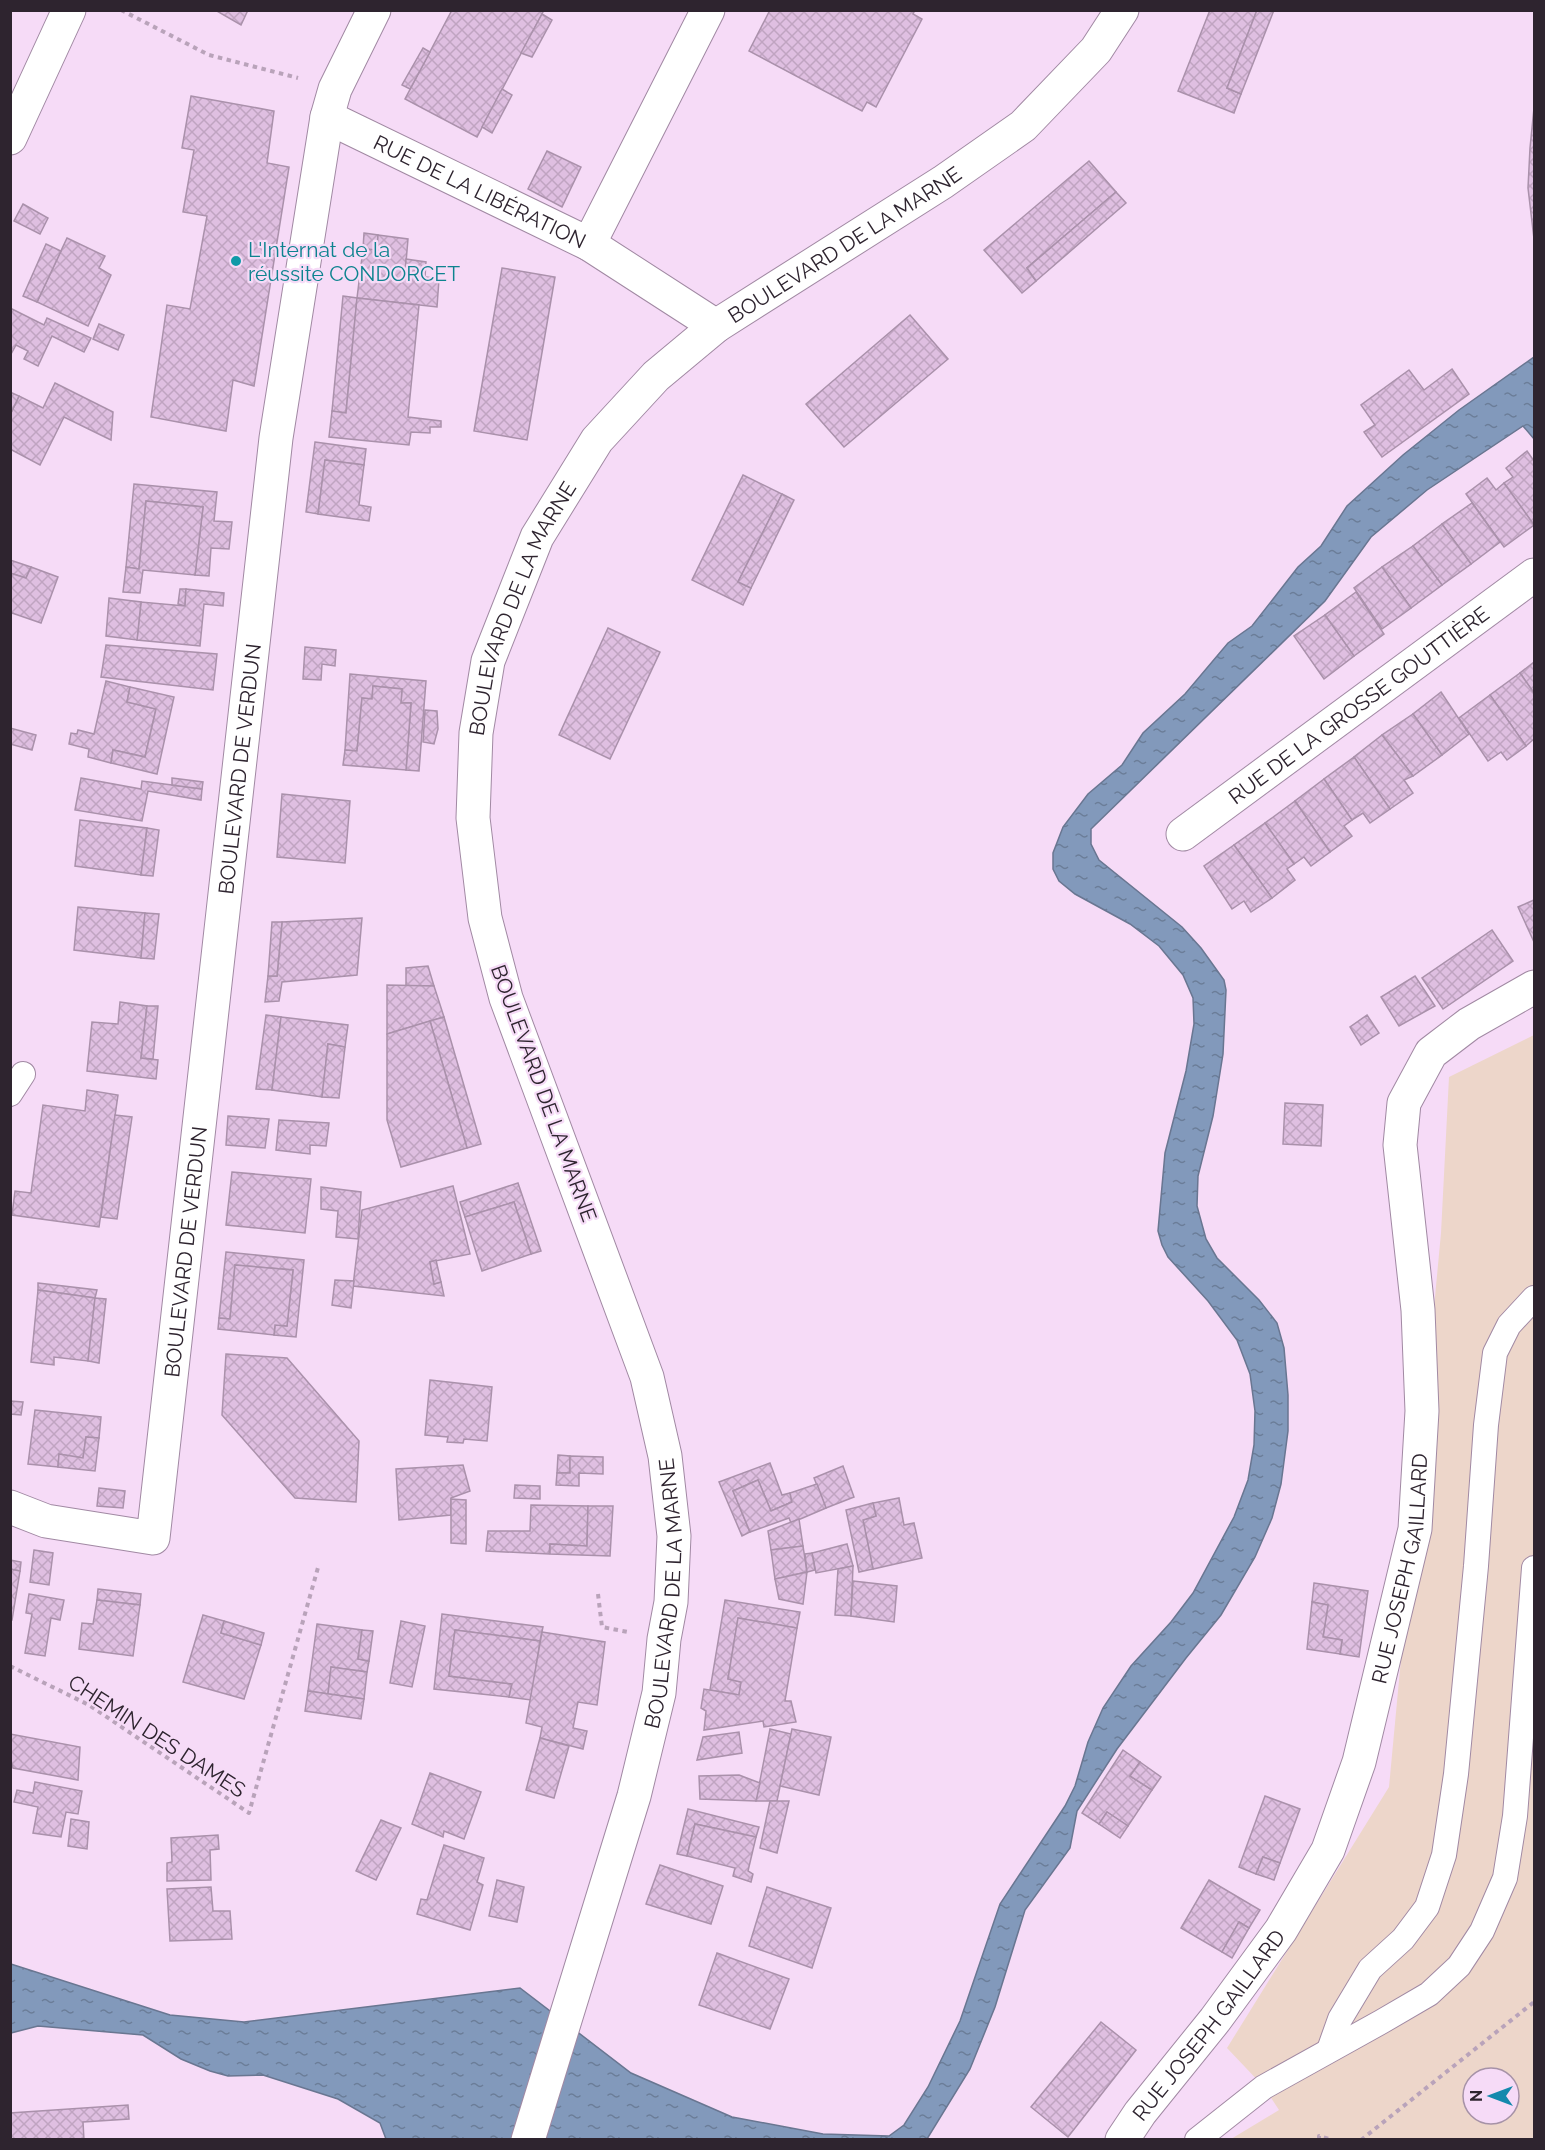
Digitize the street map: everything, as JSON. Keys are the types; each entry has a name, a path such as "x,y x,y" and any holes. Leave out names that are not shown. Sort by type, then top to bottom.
{"main road":[{"path":"10,138 69,10"},
{"name":"BOULEVARD DE VERDUN","path":"10,1507 46,1521 153,1538 276,438 331,104 374,10"},
{"name":"RUE DE LA LIBÉRATION","path":"331,104 589,244 708,10"},
{"name":"BOULEVARD DE LA MARNE","path":"528,2139 634,1796 659,1693 664,1639 671,1602 674,1536 665,1456 647,1377 506,998 485,918 473,818 476,733 488,661 537,537 597,440 656,376 716,326 944,182 1023,126 1096,50 1122,10"},
{"path":"589,244 716,326"},
{"name":"RUE DE LA GROSSE GOUTTIÈRE","path":"1183,834 1534,575"},
{"name":"RUE JOSEPH GAILLARD","path":"1122,2139 1140,2112 1215,2020 1281,1929 1328,1850 1359,1762 1415,1529 1422,1411 1418,1310 1400,1145 1404,1103 1431,1053 1469,1024 1534,987"}],"lane":[{"path":"10,1095 23,1074"},
{"path":"1329,2050 1340,2019 1370,1969 1403,1939 1426,1907 1444,1855 1456,1774 1486,1425 1495,1353 1509,1325 1534,1298"},
{"path":"1197,2139 1264,2086 1429,1994 1459,1966 1482,1931 1505,1878 1515,1816 1534,1568"}],"path":[{"path":"121,10 209,55 260,67 331,104"},
{"name":"CHEMIN DES DAMES","path":"10,1666 90,1705 249,1813 320,1564"},
{"path":"598,1594 602,1627 664,1639"},
{"path":"1361,2139 1534,2002"},
{"path":"1318,2139 1319,2136 1333,2139"}],"shaded area":[{"path":"1534,1035 1534,2139 1231,2139 1279,2110 1264,2087 1227,2048 1389,1787 1441,1233 1449,1077"}],"water":[{"path":"1534,357 1534,439 1523,426 1427,490 1371,537 1325,601 1091,829 1091,844 1099,860 1182,927 1201,948 1224,980 1226,990 1223,1054 1213,1116 1198,1176 1197,1206 1206,1239 1217,1258 1259,1300 1277,1323 1284,1348 1288,1431 1281,1484 1272,1518 1255,1557 1221,1615 1117,1749 1077,1811 1070,1848 1025,1910 995,2007 970,2069 927,2139 386,2139 380,2123 338,2099 263,2075 228,2076 210,2071 181,2059 143,2035 38,2026 11,2033 11,1964 170,2015 244,2022 520,1988 631,2073 732,2117 823,2134 889,2136 904,2125 928,2087 960,2021 1000,1904 1065,1806 1075,1786 1088,1742 1103,1708 1131,1666 1171,1622 1193,1593 1234,1517 1248,1480 1254,1445 1255,1411 1250,1374 1237,1340 1208,1301 1168,1257 1158,1231 1165,1153 1186,1071 1194,1024 1193,998 1183,975 1159,946 1130,924 1075,894 1059,881 1053,869 1053,853 1063,827 1088,794 1122,765 1143,733 1185,694 1228,643 1252,626 1298,567 1321,546 1347,506 1403,455 1459,410"}],"building":[{"path":"215,10 248,10 241,25"},
{"path":"452,10 544,10 477,137 405,99"},
{"path":"770,10 915,10 913,14 922,19 876,107 867,102 862,111 749,51"},
{"path":"1210,10 1257,10 1227,88 1241,94 1234,113 1178,91"},
{"path":"1257,10 1274,10 1241,94 1227,88"},
{"path":"542,14 552,20 532,57 521,53"},
{"path":"423,48 430,52 410,89 402,85"},
{"path":"502,89 512,95 492,133 482,127"},
{"name":"L'Internat de la réussite CONDORCET","path":"191,96 274,111 267,163 289,167 254,386 233,380 226,431 151,417 167,305 190,309 207,216 183,212 194,150 182,148"},
{"path":"1534,108 1534,239 1528,188"},
{"path":"547,151 581,167 562,207 528,189"},
{"path":"1089,161 1116,192 1027,268 1036,281 1022,293 984,250"},
{"path":"1116,192 1126,203 1036,281 1027,268"},
{"path":"23,204 48,218 40,234 14,221"},
{"path":"364,233 378,235 377,250 363,249"},
{"path":"378,235 408,239 405,274 439,279 437,307 357,298 363,249 377,250"},
{"path":"67,238 105,256 99,268 111,275 88,326 37,302"},
{"path":"46,244 61,251 37,302 23,296"},
{"path":"406,259 426,262 425,277 405,274"},
{"path":"502,268 555,277 527,440 474,431"},
{"path":"343,296 357,298 346,413 332,411"},
{"path":"357,298 419,305 408,417 441,421 441,427 430,427 430,433 411,432 409,445 329,437 332,411 346,413"},
{"path":"10,308 44,325 47,318 91,338 84,352 52,336 38,366 24,359 28,351 16,345 10,356"},
{"path":"910,315 948,359 844,447 806,404"},
{"path":"99,324 124,335 118,350 93,339"},
{"path":"1452,369 1469,394 1382,457 1364,432 1375,425 1361,405 1409,370 1424,390"},
{"path":"55,383 113,412 111,440 64,417 40,465 10,449 10,415 19,396 43,408"},
{"path":"10,392 19,396 10,415"},
{"path":"315,442 366,449 364,465 325,460 318,514 306,512"},
{"path":"1527,451 1534,461 1534,525 1504,483 1513,477 1506,468"},
{"path":"325,460 364,465 359,505 371,507 369,521 318,514"},
{"path":"743,475 782,494 738,582 751,588 743,605 692,580"},
{"path":"1487,478 1496,490 1504,483 1534,525 1504,547 1466,494"},
{"path":"134,484 217,492 214,521 232,522 229,549 211,548 209,576 195,575 203,507 146,501 139,569 126,567"},
{"path":"782,494 794,500 751,588 738,582"},
{"path":"146,501 203,507 195,575 143,570 140,593 123,592 126,567 139,569"},
{"path":"1472,503 1500,542 1471,564 1442,524"},
{"path":"1442,524 1471,564 1442,585 1413,546"},
{"path":"1413,546 1442,585 1411,608 1382,567"},
{"path":"10,560 31,567 26,578 10,573"},
{"path":"31,567 58,577 41,623 12,613 10,617 10,573 26,578"},
{"path":"1382,567 1411,608 1382,629 1354,588"},
{"path":"180,589 186,589 185,606 178,604"},
{"path":"186,589 224,593 223,606 204,604 200,646 137,640 141,602 185,606"},
{"path":"1356,592 1384,634 1354,656 1325,615"},
{"path":"109,598 141,602 137,640 106,636"},
{"path":"1325,615 1354,656 1324,679 1294,636"},
{"path":"608,628 660,652 610,759 559,735"},
{"path":"106,645 217,654 213,690 101,677"},
{"path":"305,647 336,650 335,666 322,664 321,680 303,679"},
{"path":"1534,662 1534,693 1520,673"},
{"path":"1520,673 1534,693 1534,739 1526,746 1490,695"},
{"path":"350,674 426,681 419,771 406,770 411,703 401,703 402,689 373,686 372,699 362,698 357,751 345,750"},
{"path":"106,681 130,687 127,702 156,709 145,757 113,750 111,763 88,757 89,749 69,744 71,733 77,734 78,730 94,734"},
{"path":"373,686 402,689 401,703 411,703 406,770 343,765 345,750 357,751 362,698 372,699"},
{"path":"130,687 174,697 157,774 111,763 113,750 145,757 156,709 127,702"},
{"path":"1441,692 1469,734 1442,755 1413,714"},
{"path":"1490,695 1526,746 1507,760 1501,752 1488,761 1459,718"},
{"path":"425,710 437,711 438,729 434,744 423,742"},
{"path":"1413,714 1442,755 1413,776 1382,735"},
{"path":"10,728 36,735 32,750 10,744"},
{"path":"1382,735 1413,776 1404,780 1413,793 1390,809 1354,757"},
{"path":"1354,757 1390,809 1370,823 1363,813 1352,820 1324,779"},
{"path":"81,778 141,789 142,781 202,789 201,800 148,791 142,821 75,810"},
{"path":"172,778 203,782 202,789 172,785"},
{"path":"1324,779 1352,820 1344,826 1352,836 1330,852 1295,801"},
{"path":"282,794 350,801 345,863 277,857"},
{"path":"1295,801 1330,852 1311,866 1304,857 1294,864 1265,823"},
{"path":"80,820 147,828 141,875 75,866"},
{"path":"1265,823 1294,864 1287,869 1295,880 1272,898 1234,845"},
{"path":"147,828 159,830 153,876 141,875"},
{"path":"1234,845 1272,898 1251,912 1244,901 1232,909 1204,866"},
{"path":"1534,900 1534,942 1518,907"},
{"path":"78,907 145,913 141,958 74,950"},
{"path":"145,913 159,914 154,959 141,958"},
{"path":"362,918 357,975 282,982 279,1001 265,1002 268,976 277,976 282,922"},
{"path":"272,922 282,922 277,976 268,976"},
{"path":"1492,930 1513,961 1443,1009 1422,978"},
{"path":"428,966 434,986 406,986 406,968"},
{"path":"1415,976 1435,1006 1399,1026 1381,997"},
{"path":"387,985 434,986 444,1017 387,1034"},
{"path":"120,1002 147,1006 141,1058 158,1060 156,1079 87,1071 92,1022 118,1024"},
{"path":"147,1006 158,1006 153,1059 141,1058"},
{"path":"266,1015 281,1017 272,1090 256,1089"},
{"path":"1367,1015 1379,1033 1361,1045 1350,1027"},
{"path":"281,1017 348,1025 345,1047 328,1044 322,1097 272,1090"},
{"path":"444,1017 481,1144 467,1148 430,1021"},
{"path":"430,1021 467,1148 401,1167 387,1120 387,1034"},
{"path":"328,1044 345,1047 339,1098 322,1097"},
{"path":"87,1090 118,1095 99,1227 12,1215 15,1191 31,1193 43,1105 85,1111"},
{"path":"1285,1103 1323,1105 1321,1146 1283,1144"},
{"path":"115,1115 132,1117 117,1219 101,1217"},
{"path":"228,1116 269,1119 265,1148 226,1145"},
{"path":"279,1120 329,1123 326,1146 310,1145 310,1154 276,1150"},
{"path":"232,1172 311,1179 305,1233 226,1225"},
{"path":"518,1183 541,1251 531,1254 514,1202 465,1217 460,1202"},
{"path":"453,1186 470,1254 430,1262 434,1284 441,1282 444,1296 353,1286 362,1210"},
{"path":"321,1187 361,1192 358,1239 336,1237 338,1211 321,1209"},
{"path":"514,1202 531,1254 482,1271 465,1217"},
{"path":"226,1252 304,1260 296,1337 274,1335 275,1325 287,1326 293,1270 235,1265 230,1319 219,1318"},
{"path":"436,1260 441,1282 434,1284 430,1262"},
{"path":"235,1265 293,1270 287,1326 275,1325 274,1335 218,1329 219,1318 230,1319"},
{"path":"335,1280 354,1281 351,1308 332,1305"},
{"path":"38,1283 97,1290 95,1298 38,1290"},
{"path":"38,1290 95,1298 88,1361 54,1357 54,1365 31,1362"},
{"path":"95,1298 106,1299 99,1363 88,1361"},
{"path":"226,1354 287,1358 359,1441 356,1502 295,1498 222,1415"},
{"path":"430,1380 492,1387 487,1441 464,1439 463,1443 447,1442 448,1437 425,1435"},
{"path":"10,1401 23,1402 21,1415 10,1414"},
{"path":"35,1410 101,1417 99,1438 86,1437 83,1458 59,1454 58,1467 28,1464"},
{"path":"86,1437 99,1438 95,1471 58,1467 59,1454 83,1458"},
{"path":"558,1455 570,1456 570,1473 557,1473"},
{"path":"570,1456 603,1457 603,1474 579,1473 579,1486 556,1485 557,1473 570,1473"},
{"path":"770,1463 782,1495 790,1493 792,1502 771,1511 758,1480 733,1491 750,1532 742,1536 719,1482"},
{"path":"463,1465 470,1491 451,1498 451,1515 399,1520 396,1469"},
{"path":"843,1466 854,1497 826,1508 814,1478"},
{"path":"758,1480 771,1511 792,1502 790,1493 817,1484 826,1508 791,1523 789,1518 750,1532 733,1491"},
{"path":"515,1485 540,1486 540,1499 514,1498"},
{"path":"99,1488 125,1491 123,1508 97,1506"},
{"path":"899,1498 904,1525 914,1523 922,1558 873,1569 863,1520 876,1516 873,1503"},
{"path":"451,1499 466,1500 466,1544 451,1543"},
{"path":"873,1503 876,1516 863,1520 873,1569 859,1572 846,1510"},
{"path":"531,1505 588,1506 587,1546 550,1544 549,1554 486,1551 488,1531 530,1531"},
{"path":"588,1506 613,1506 610,1556 550,1554 550,1544 587,1546"},
{"path":"799,1519 803,1546 771,1550 768,1531"},
{"path":"847,1544 853,1566 816,1573 812,1553"},
{"path":"803,1546 807,1572 775,1579 771,1550"},
{"path":"34,1550 53,1553 49,1585 30,1582"},
{"path":"812,1553 815,1570 807,1572 805,1554"},
{"path":"10,1560 21,1562 20,1571 10,1569"},
{"path":"853,1566 851,1616 835,1615 838,1569"},
{"path":"10,1569 20,1571 12,1620 10,1620"},
{"path":"807,1572 803,1604 779,1599 775,1579"},
{"path":"853,1581 897,1586 894,1622 851,1616"},
{"path":"1314,1583 1368,1591 1359,1657 1340,1654 1342,1640 1323,1637 1328,1605 1312,1602"},
{"path":"98,1589 141,1594 140,1605 97,1600"},
{"path":"29,1594 64,1600 60,1620 51,1618 45,1656 25,1653 32,1614 26,1613"},
{"path":"97,1600 140,1605 133,1656 79,1649 82,1623 93,1624"},
{"path":"725,1600 800,1612 797,1628 738,1618 728,1679 741,1682 739,1695 710,1690"},
{"path":"1312,1602 1328,1605 1323,1637 1342,1640 1340,1654 1307,1649"},
{"path":"442,1614 543,1627 540,1641 455,1630 449,1676 512,1684 509,1697 434,1689"},
{"path":"203,1615 224,1621 221,1633 261,1645 244,1699 183,1682"},
{"path":"738,1618 797,1628 785,1701 791,1701 796,1722 764,1727 763,1721 704,1730 706,1711 701,1708 704,1689 739,1695 741,1682 728,1679"},
{"path":"224,1621 264,1633 261,1645 221,1633"},
{"path":"401,1621 425,1626 412,1687 390,1683"},
{"path":"317,1624 362,1630 358,1659 369,1661 367,1672 331,1667 328,1694 308,1691"},
{"path":"362,1630 373,1631 369,1661 358,1659"},
{"path":"455,1630 540,1641 531,1700 509,1697 512,1684 449,1676"},
{"path":"542,1632 605,1642 597,1705 578,1702 573,1728 587,1731 583,1749 540,1738 542,1727 526,1723"},
{"path":"331,1667 367,1672 364,1699 328,1694"},
{"path":"308,1691 364,1699 361,1719 305,1711"},
{"path":"770,1729 791,1734 777,1801 756,1801"},
{"path":"792,1729 831,1737 819,1795 780,1786"},
{"path":"739,1732 742,1753 697,1760 703,1737"},
{"path":"10,1734 80,1747 78,1780 13,1768 10,1756"},
{"path":"540,1738 569,1746 554,1798 526,1790"},
{"path":"1123,1750 1140,1762 1130,1776 1152,1790 1128,1826 1107,1812 1099,1824 1082,1813"},
{"path":"1140,1762 1161,1777 1152,1790 1130,1776"},
{"path":"430,1773 481,1792 464,1839 444,1831 443,1837 412,1824"},
{"path":"739,1775 760,1783 756,1801 700,1799 699,1776"},
{"path":"35,1782 82,1791 78,1814 66,1812 61,1837 33,1833 38,1807 14,1802 17,1790 33,1793"},
{"path":"1265,1796 1300,1809 1280,1863 1263,1857 1256,1874 1239,1867"},
{"path":"770,1801 789,1801 777,1853 760,1848"},
{"path":"688,1809 759,1827 756,1837 695,1824 687,1856 677,1854"},
{"path":"1107,1812 1128,1826 1120,1838 1099,1824"},
{"path":"71,1819 89,1822 87,1849 68,1846"},
{"path":"381,1820 401,1828 376,1880 356,1871"},
{"path":"695,1824 756,1837 748,1871 753,1874 751,1882 733,1876 735,1868 687,1856"},
{"path":"218,1835 219,1849 210,1850 211,1880 167,1881 167,1863 172,1862 171,1838"},
{"path":"444,1845 484,1858 477,1882 483,1885 470,1930 417,1914 421,1899 427,1900"},
{"path":"1263,1857 1280,1863 1274,1880 1256,1874"},
{"path":"660,1865 723,1886 711,1924 646,1904"},
{"path":"497,1880 524,1887 517,1922 489,1916"},
{"path":"1209,1880 1260,1910 1249,1928 1239,1922 1222,1952 1181,1928"},
{"path":"211,1887 213,1911 230,1911 232,1939 170,1941 167,1889"},
{"path":"767,1887 831,1908 812,1968 749,1946"},
{"path":"1239,1922 1249,1928 1232,1958 1222,1952"},
{"path":"717,1953 789,1979 770,2029 699,2005"},
{"path":"1101,2022 1136,2050 1068,2137 1031,2107"},
{"path":"128,2105 129,2119 83,2122 84,2140 10,2140 10,2113"}],"place":[{"name":"L'Internat de la réussite CONDORCET","path":"236,261"}]}
